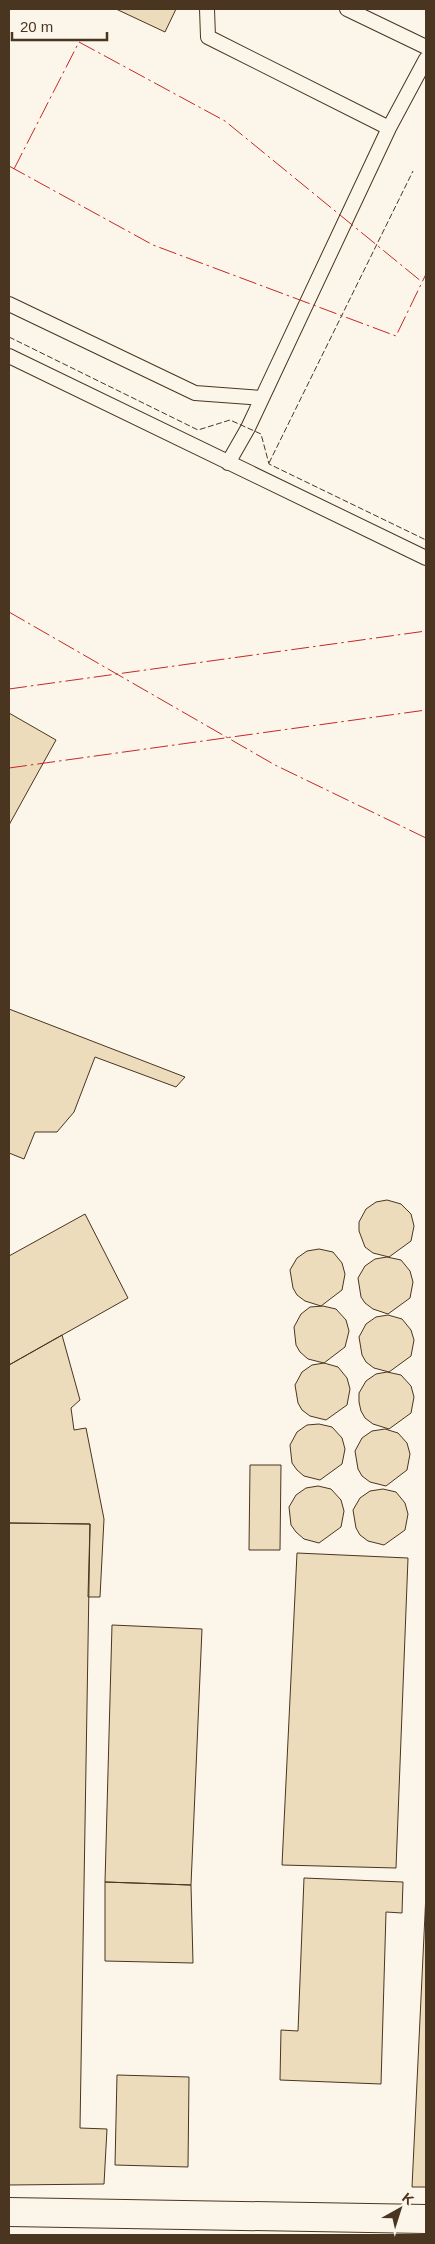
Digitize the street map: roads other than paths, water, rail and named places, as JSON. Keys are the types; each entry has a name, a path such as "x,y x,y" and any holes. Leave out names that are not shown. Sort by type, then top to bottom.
{"street":[{"path":"9,2212 426,2219"}],"lane":[{"path":"207,9 208,37 389,128"},
{"path":"347,9 426,47"},
{"path":"228,463 262,398 389,128 426,59"},
{"path":"9,304 196,393 262,398"},
{"path":"9,356 426,558"}]}
